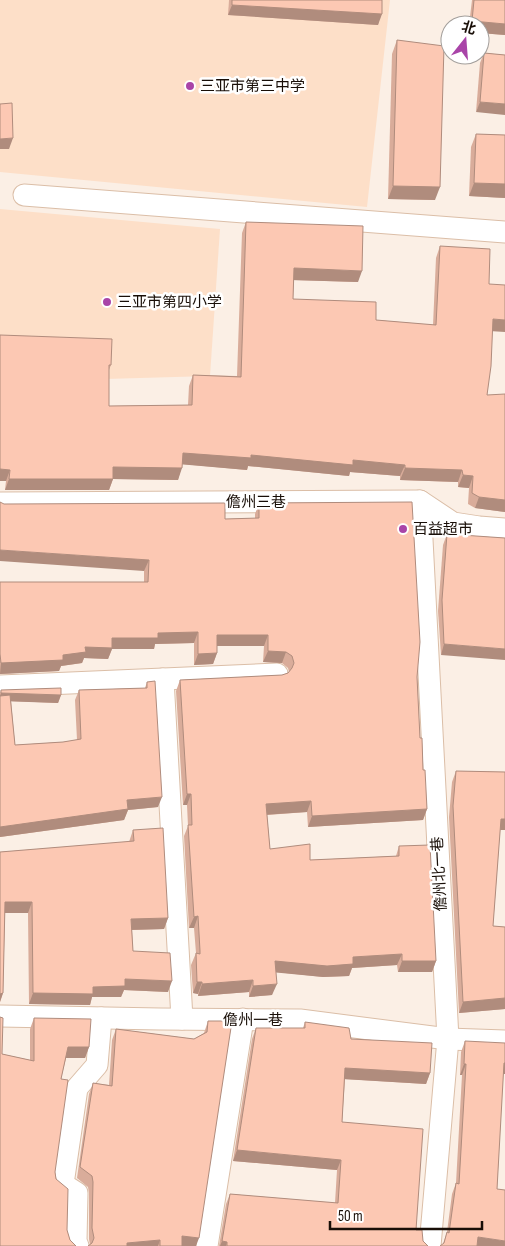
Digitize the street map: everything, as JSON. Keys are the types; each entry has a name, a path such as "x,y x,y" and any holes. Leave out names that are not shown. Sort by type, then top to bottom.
{"street":[{"path":"24,195 505,232"},
{"path":"420,501 453,523 505,529"},
{"name":"儋州三巷","path":"0,503 420,501"},
{"name":"儋州北一巷","path":"420,501 448,1039 430,1246"},
{"path":"0,686 277,674"},
{"path":"163,679 182,1019"},
{"name":"儋州一巷","path":"0,1016 300,1020 448,1039 505,1041"},
{"path":"78,1246 76,1241 77,1193 63,1184 77,1088 97,1065 101,1018"},
{"path":"207,1246 243,1020"}],"shaded area":[{"name":"三亚市第三中学","path":"0,0 390,0 367,207 0,172"},
{"name":"三亚市第四小学","path":"0,209 220,229 210,376 0,382"}],"building":[{"path":"232,0 382,0 382,14 232,5"},
{"path":"474,0 505,0 505,24 490,23 490,15 473,15"},
{"path":"397,40 440,45 440,65 443,65 440,187 393,186"},
{"path":"490,54 505,55 505,104 480,102 483,65 490,65"},
{"path":"12,103 13,138 0,139 0,104"},
{"path":"476,134 505,135 505,184 474,183"},
{"path":"246,222 363,226 362,271 294,268 293,299 376,302 376,320 436,325 440,246 490,249 489,284 505,285 505,320 493,319 491,366 487,395 505,394 505,500 479,497 472,493 473,476 463,475 462,470 405,468 405,465 353,460 353,465 251,455 251,458 183,453 182,468 113,467 113,479 9,479 10,470 0,469 0,335 112,339 111,365 109,365 109,406 192,405 193,375 241,377"},
{"path":"0,502 4,504 225,503 225,519 259,518 259,503 412,502 420,642 417,677 420,738 422,738 427,809 312,816 311,801 266,804 270,849 310,844 310,860 399,856 399,846 430,845 436,961 402,961 402,954 353,957 353,964 327,966 275,961 277,984 253,986 253,980 202,984 202,982 197,982 196,953 200,954 200,951 198,916 194,917 188,825 192,825 191,794 187,794 180,680 282,675 288,673 292,668 294,663 292,656 286,652 268,651 268,635 217,635 217,653 198,654 198,632 158,633 158,638 112,638 112,648 85,647 86,652 63,655 63,660 1,663 0,582 148,582 149,560 0,550"},
{"path":"447,534 505,538 505,649 444,644 442,600"},
{"path":"155,681 162,797 127,800 128,809 0,827 0,696 10,695 15,745 63,742 81,739 79,690 147,688 147,682"},
{"path":"61,688 61,695 1,693 1,690"},
{"path":"456,771 505,772 505,819 501,819 493,926 505,927 505,998 463,1002 453,806"},
{"path":"163,828 168,918 131,919 133,951 170,953 172,981 125,979 125,986 93,987 93,994 33,993 32,902 5,902 3,993 0,994 0,852 134,841 133,830"},
{"path":"0,1017 3,1018 2,1054 34,1061 34,1018 91,1019 89,1047 68,1047 61,1079 68,1080 55,1172 56,1179 68,1189 67,1230 70,1240 76,1246 0,1246"},
{"path":"208,1021 232,1021 199,1238 182,1236 182,1246 160,1246 160,1240 127,1243 127,1246 88,1246 94,1238 92,1228 93,1182 92,1176 80,1167 93,1083 112,1086 116,1029 194,1039 207,1032"},
{"path":"305,1022 349,1028 351,1039 432,1043 430,1073 345,1068 342,1122 423,1129 416,1230 422,1230 423,1241 428,1246 227,1246 227,1242 222,1241 230,1194 338,1203 341,1160 237,1150 256,1028 305,1028"},
{"path":"465,1041 505,1043 497,1189 505,1190 505,1241 478,1237 477,1246 440,1246 444,1243 447,1232 449,1233 456,1183 459,1184 466,1064 464,1064"}],"place":[{"name":"三亚市第三中学","path":"190,86"},
{"name":"三亚市第四小学","path":"107,302"},
{"name":"百益超市","path":"403,529"}]}
